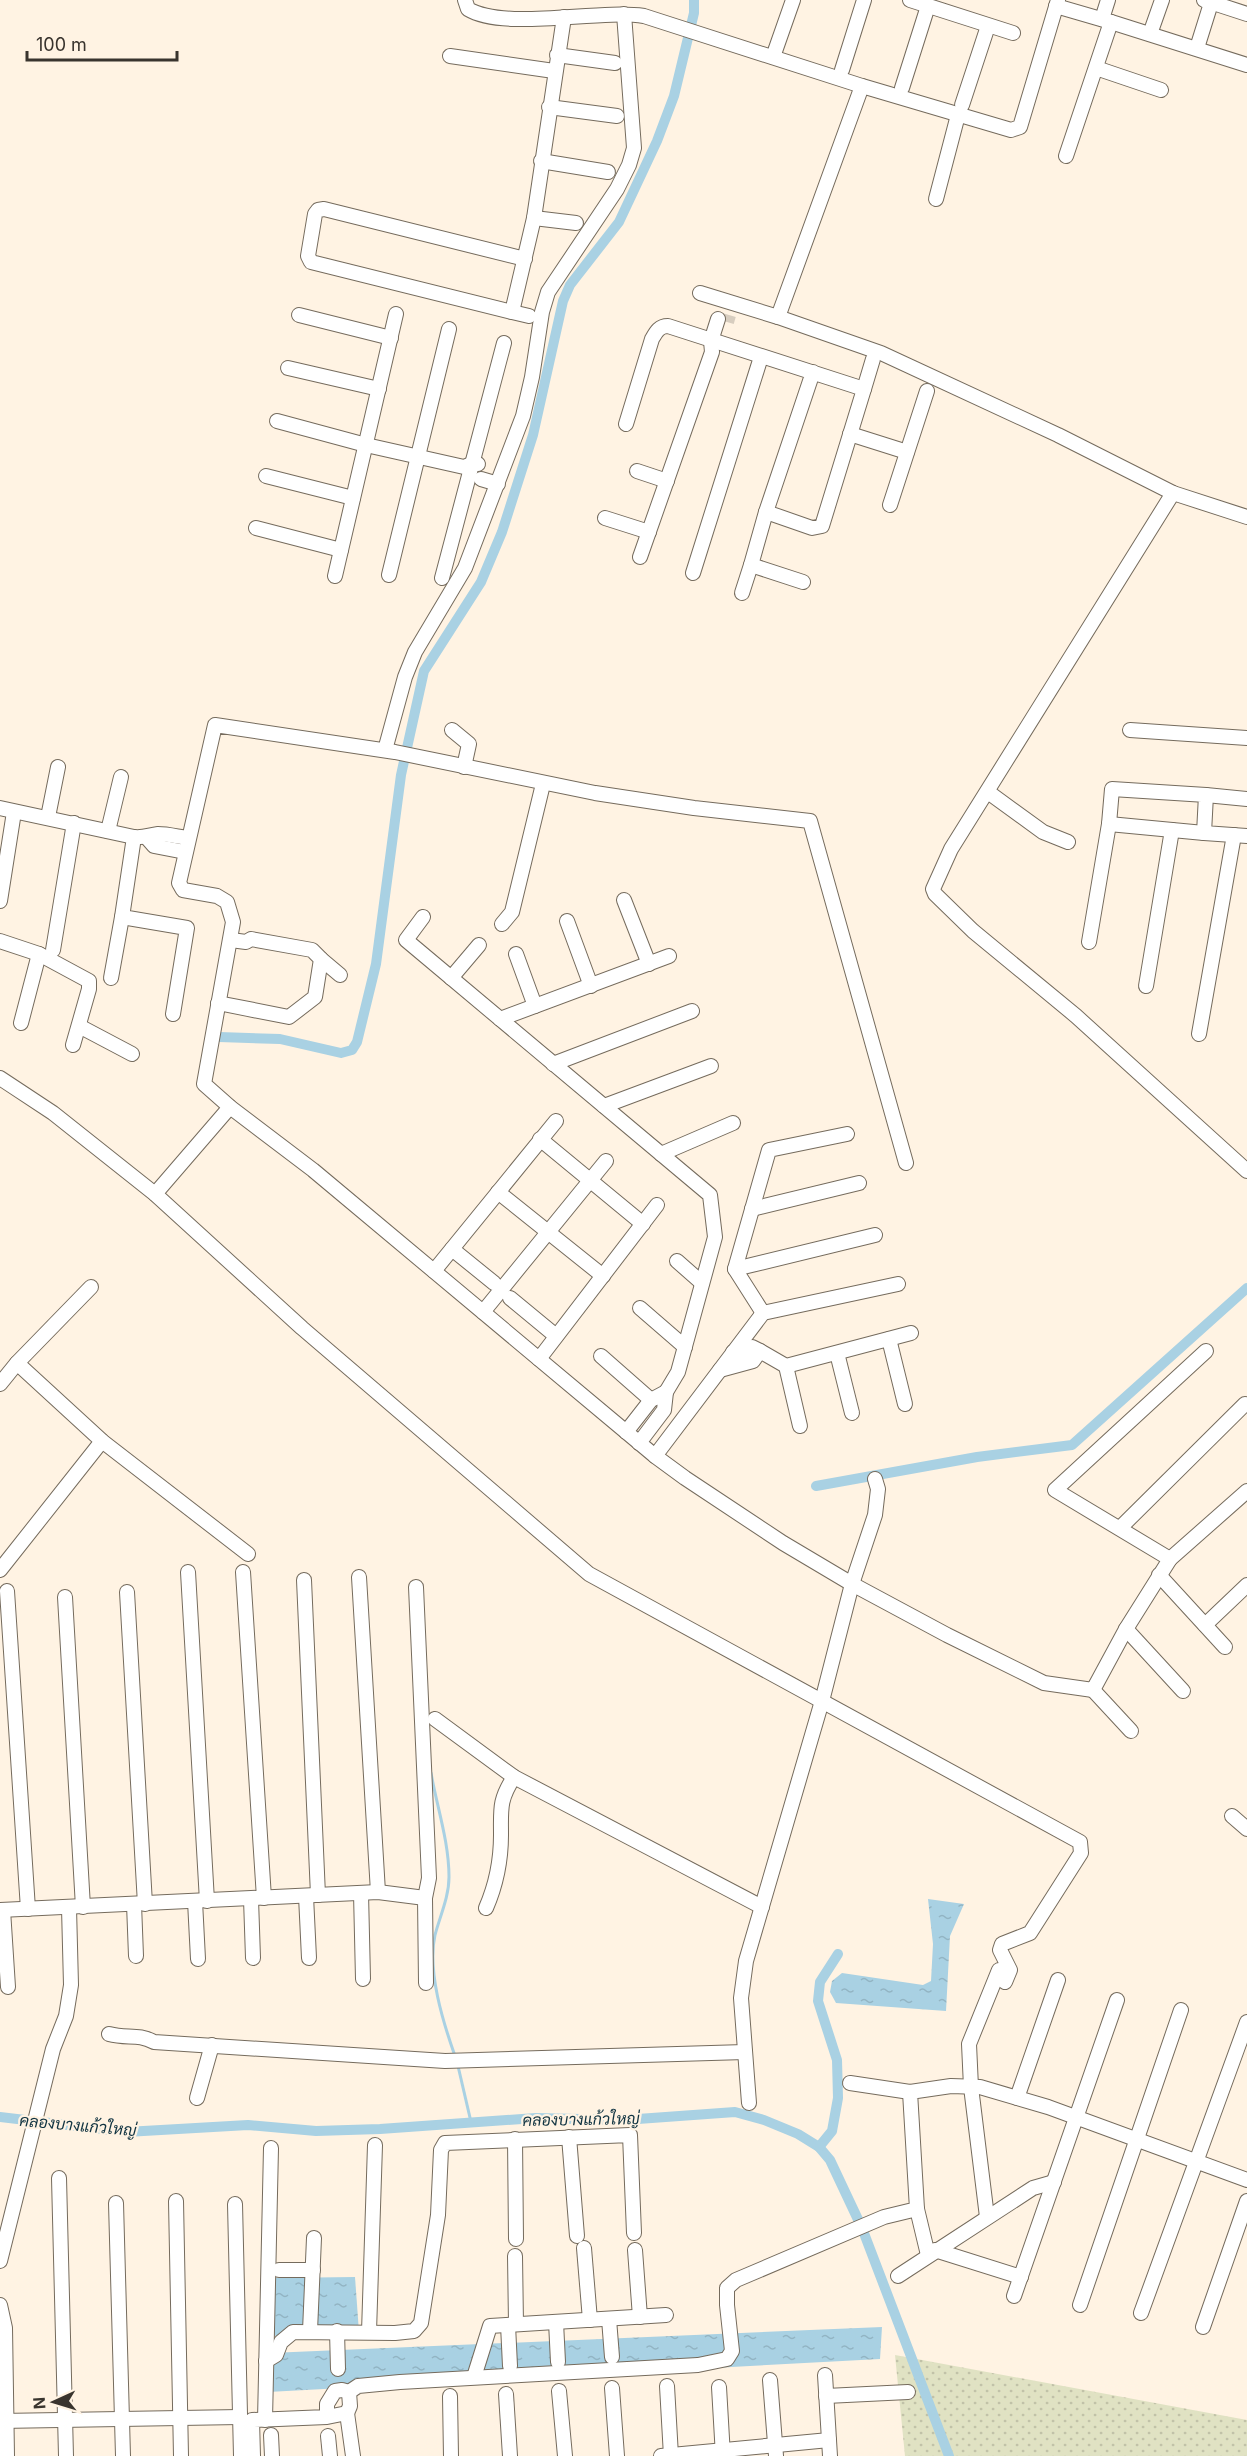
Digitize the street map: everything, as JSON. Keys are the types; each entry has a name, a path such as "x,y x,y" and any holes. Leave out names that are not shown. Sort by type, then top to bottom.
{"street":[{"path":"465,0 468,9 483,16 511,18 624,14 644,16 862,86 960,110 1011,130 1020,127 1057,3 1106,21 1246,60"},
{"path":"772,57 793,0"},
{"path":"842,70 864,0"},
{"path":"910,0 1013,33"},
{"path":"1065,156 1096,68 1108,0"},
{"path":"1150,34 1162,0"},
{"path":"1197,48 1209,1 1247,14"},
{"path":"902,88 928,6"},
{"path":"396,752 405,677 415,652 465,568 523,416 532,377 542,312 548,292 598,219 629,165 634,148 624,14"},
{"path":"512,312 534,218 554,71 564,17"},
{"path":"936,199 960,110 988,26"},
{"path":"557,55 615,63"},
{"path":"450,56 554,71"},
{"path":"1096,68 1161,90"},
{"path":"778,317 862,86"},
{"path":"549,106 617,116"},
{"path":"541,161 608,172"},
{"path":"525,259 324,209 318,210 315,214 308,256 311,262 529,316"},
{"path":"534,218 576,223"},
{"path":"700,293 725,313 778,317 881,353 920,369 1173,493 1247,517"},
{"path":"640,556 725,313"},
{"path":"335,576 396,314"},
{"path":"299,315 391,338"},
{"path":"626,424 649,348 657,330 668,326 714,345 813,372 864,389"},
{"path":"389,575 449,328"},
{"path":"442,578 475,470 504,343"},
{"path":"693,573 761,357"},
{"path":"766,512 812,528 822,526 873,359"},
{"path":"288,368 379,389"},
{"path":"742,593 766,512 813,372"},
{"path":"890,505 927,391"},
{"path":"277,422 475,470 503,470"},
{"path":"850,434 907,452"},
{"path":"475,470 498,484"},
{"path":"637,471 667,481"},
{"path":"266,476 353,498"},
{"path":"1173,493 951,849 934,884 935,894 973,931 1076,1016 1247,1171"},
{"path":"605,518 649,532"},
{"path":"256,528 341,550"},
{"path":"751,565 803,582"},
{"path":"906,1163 810,821 694,808 543,784 396,752 215,725 179,883 183,890 217,896 227,902 233,922 204,1084 230,1107 313,1170 655,1456 783,1543 852,1584 947,1635 1044,1683 1093,1690 1131,1731"},
{"path":"452,730 469,744 464,767"},
{"path":"1130,730 1247,738"},
{"path":"48,817 58,767"},
{"path":"108,831 121,777"},
{"path":"502,924 512,912 543,784"},
{"path":"1089,942 1109,824 1112,789 1247,799"},
{"path":"987,792 1043,832 1068,842"},
{"path":"1204,833 1206,795"},
{"path":"0,808 140,838 154,846 185,852"},
{"path":"0,901 14,812"},
{"path":"53,950 74,823"},
{"path":"1109,824 1241,835 1199,1035"},
{"path":"1146,986 1172,830"},
{"path":"140,838 155,834 188,838"},
{"path":"111,978 140,838"},
{"path":"624,900 649,964"},
{"path":"122,917 187,928 173,1014"},
{"path":"423,917 406,940 710,1195 715,1237 678,1372 666,1392 664,1410 639,1443"},
{"path":"567,921 591,986"},
{"path":"233,922 251,939 312,950 340,975"},
{"path":"231,940 246,942 251,939"},
{"path":"0,941 39,954 89,981 73,1045"},
{"path":"451,978 479,945"},
{"path":"21,1023 39,954"},
{"path":"516,954 535,1006"},
{"path":"500,1019 669,956"},
{"path":"218,1003 289,1017 315,998 321,959"},
{"path":"553,1064 692,1011"},
{"path":"79,1026 132,1054"},
{"path":"604,1106 711,1066"},
{"path":"0,1078 53,1113 155,1194 302,1328 572,1561 617,1590 1080,1842 1081,1853 1030,1933 1002,1944 1000,1950 1010,1970 1002,1976 969,2044 971,2087 987,2217"},
{"path":"155,1194 230,1107"},
{"path":"434,1271 556,1121"},
{"path":"661,1154 733,1124"},
{"path":"763,1313 735,1269 769,1150 847,1134"},
{"path":"540,1139 643,1224"},
{"path":"483,1312 606,1161"},
{"path":"752,1209 859,1183"},
{"path":"498,1192 603,1276"},
{"path":"539,1359 657,1204"},
{"path":"735,1269 875,1235"},
{"path":"452,1249 494,1283"},
{"path":"677,1261 702,1283"},
{"path":"655,1456 763,1313 898,1284"},
{"path":"0,1384 91,1287"},
{"path":"510,1298 556,1336"},
{"path":"640,1308 685,1347"},
{"path":"733,1352 752,1347 786,1366 911,1333"},
{"path":"889,1339 906,1404"},
{"path":"720,1370 753,1361 760,1351"},
{"path":"1170,1559 1055,1490 1206,1351"},
{"path":"837,1353 852,1413"},
{"path":"601,1356 651,1400"},
{"path":"18,1363 102,1441 248,1554"},
{"path":"786,1366 800,1426"},
{"path":"626,1432 651,1400 666,1392"},
{"path":"1120,1528 1245,1404"},
{"path":"0,1570 102,1441"},
{"path":"749,2103 741,1998 742,1981 822,1701 852,1584 875,1515 878,1490 874,1479"},
{"path":"1093,1690 1126,1629 1170,1559 1247,1491"},
{"path":"189,1572 201,1901 198,1959"},
{"path":"243,1572 258,1899 253,1958"},
{"path":"1159,1575 1225,1647"},
{"path":"359,1577 378,1892"},
{"path":"304,1580 312,1896 309,1958"},
{"path":"1205,1625 1247,1585"},
{"path":"416,1587 429,1878 425,1898 426,1983"},
{"path":"7,1591 28,1909"},
{"path":"127,1592 139,1904 136,1956"},
{"path":"0,2261 53,2049 66,2016 71,1985 76,1907 65,1597"},
{"path":"1126,1629 1183,1692"},
{"path":"435,1719 514,1777 762,1907"},
{"path":"486,1908 498,1871 501,1801 514,1777"},
{"path":"1232,1816 1247,1829"},
{"path":"8,1987 2,1910 378,1892 425,1898"},
{"path":"361,1893 363,1979"},
{"path":"1017,2098 1058,1980"},
{"path":"1014,2296 1117,2000"},
{"path":"1080,2305 1181,2010"},
{"path":"1141,2313 1247,2022"},
{"path":"109,2034 122,2037 146,2037 154,2042 452,2061 745,2052"},
{"path":"197,2098 212,2044"},
{"path":"850,2083 909,2092 951,2086 980,2087 1076,2118 1247,2180"},
{"path":"909,2092 917,2209 931,2252"},
{"path":"266,2361 276,2355 281,2342 293,2332 414,2331 421,2323 427,2298 438,2214 441,2150 445,2143 630,2135 634,2233"},
{"path":"569,2137 590,2320"},
{"path":"515,2139 516,2239"},
{"path":"369,2332 375,2145"},
{"path":"265,2420 270,2148"},
{"path":"59,2178 66,2456"},
{"path":"898,2276 931,2252 1033,2188 1054,2182"},
{"path":"176,2201 181,2456"},
{"path":"1203,2327 1247,2201"},
{"path":"116,2203 123,2456"},
{"path":"234,2204 241,2456"},
{"path":"349,2392 357,2386 698,2365 726,2359 732,2351 727,2288 736,2280 884,2217 917,2209"},
{"path":"310,2331 314,2238"},
{"path":"635,2250 640,2317"},
{"path":"931,2252 1021,2277"},
{"path":"510,2366 515,2256"},
{"path":"279,2270 313,2271"},
{"path":"0,2305 5,2328 3,2421 7,2456"},
{"path":"474,2377 490,2326 666,2315"},
{"path":"609,2319 612,2357"},
{"path":"556,2322 558,2362"},
{"path":"337,2331 338,2369"},
{"path":"825,2375 830,2456"},
{"path":"770,2380 775,2450"},
{"path":"667,2386 668,2456 775,2450 829,2440"},
{"path":"719,2387 723,2453"},
{"path":"612,2388 617,2456"},
{"path":"327,2417 327,2404 335,2391 349,2392"},
{"path":"559,2391 566,2456"},
{"path":"349,2392 350,2406 347,2413 353,2456"},
{"path":"826,2396 908,2392"},
{"path":"506,2394 510,2456"},
{"path":"450,2396 451,2456"},
{"path":"253,2456 252,2420 327,2417 347,2413"},
{"path":"3,2421 240,2417"},
{"path":"271,2435 272,2456"},
{"path":"328,2436 330,2456"}],"green space":[{"path":"895,2355 1247,2420 1247,2456 905,2456"}],"water":[{"path":"928,1899 964,1904 950,1936 946,2011 836,2003 830,1992 832,1981 842,1973 923,1985 931,1981 933,1944"},
{"path":"355,2277 359,2332 272,2336 276,2278"},
{"path":"882,2327 880,2359 268,2392 270,2353"}],"waterway":[{"path":"219,1037 280,1039 341,1053 352,1050 357,1042 376,964 401,775 424,671 481,582 502,532 533,435 563,301 570,285 619,222 657,141 674,96 694,13 694,0"},
{"path":"816,1486 977,1457 1072,1445 1247,1288"},
{"path":"431,1773 445,1838 449,1877 446,1899 435,1935 433,1964 441,2012 455,2056"},
{"path":"819,2147 832,2131 838,2098 837,2060 818,2001 820,1982 838,1954"},
{"path":"458,2066 471,2122"},
{"name":"คลองบางแก้วใหญ่","path":"0,2117 126,2132 248,2125 316,2131 380,2129 536,2118 624,2120 735,2112 764,2120 798,2134 819,2147 830,2160 862,2228 949,2456"}],"tunnel":[{"path":"727,322 729,315"}]}
